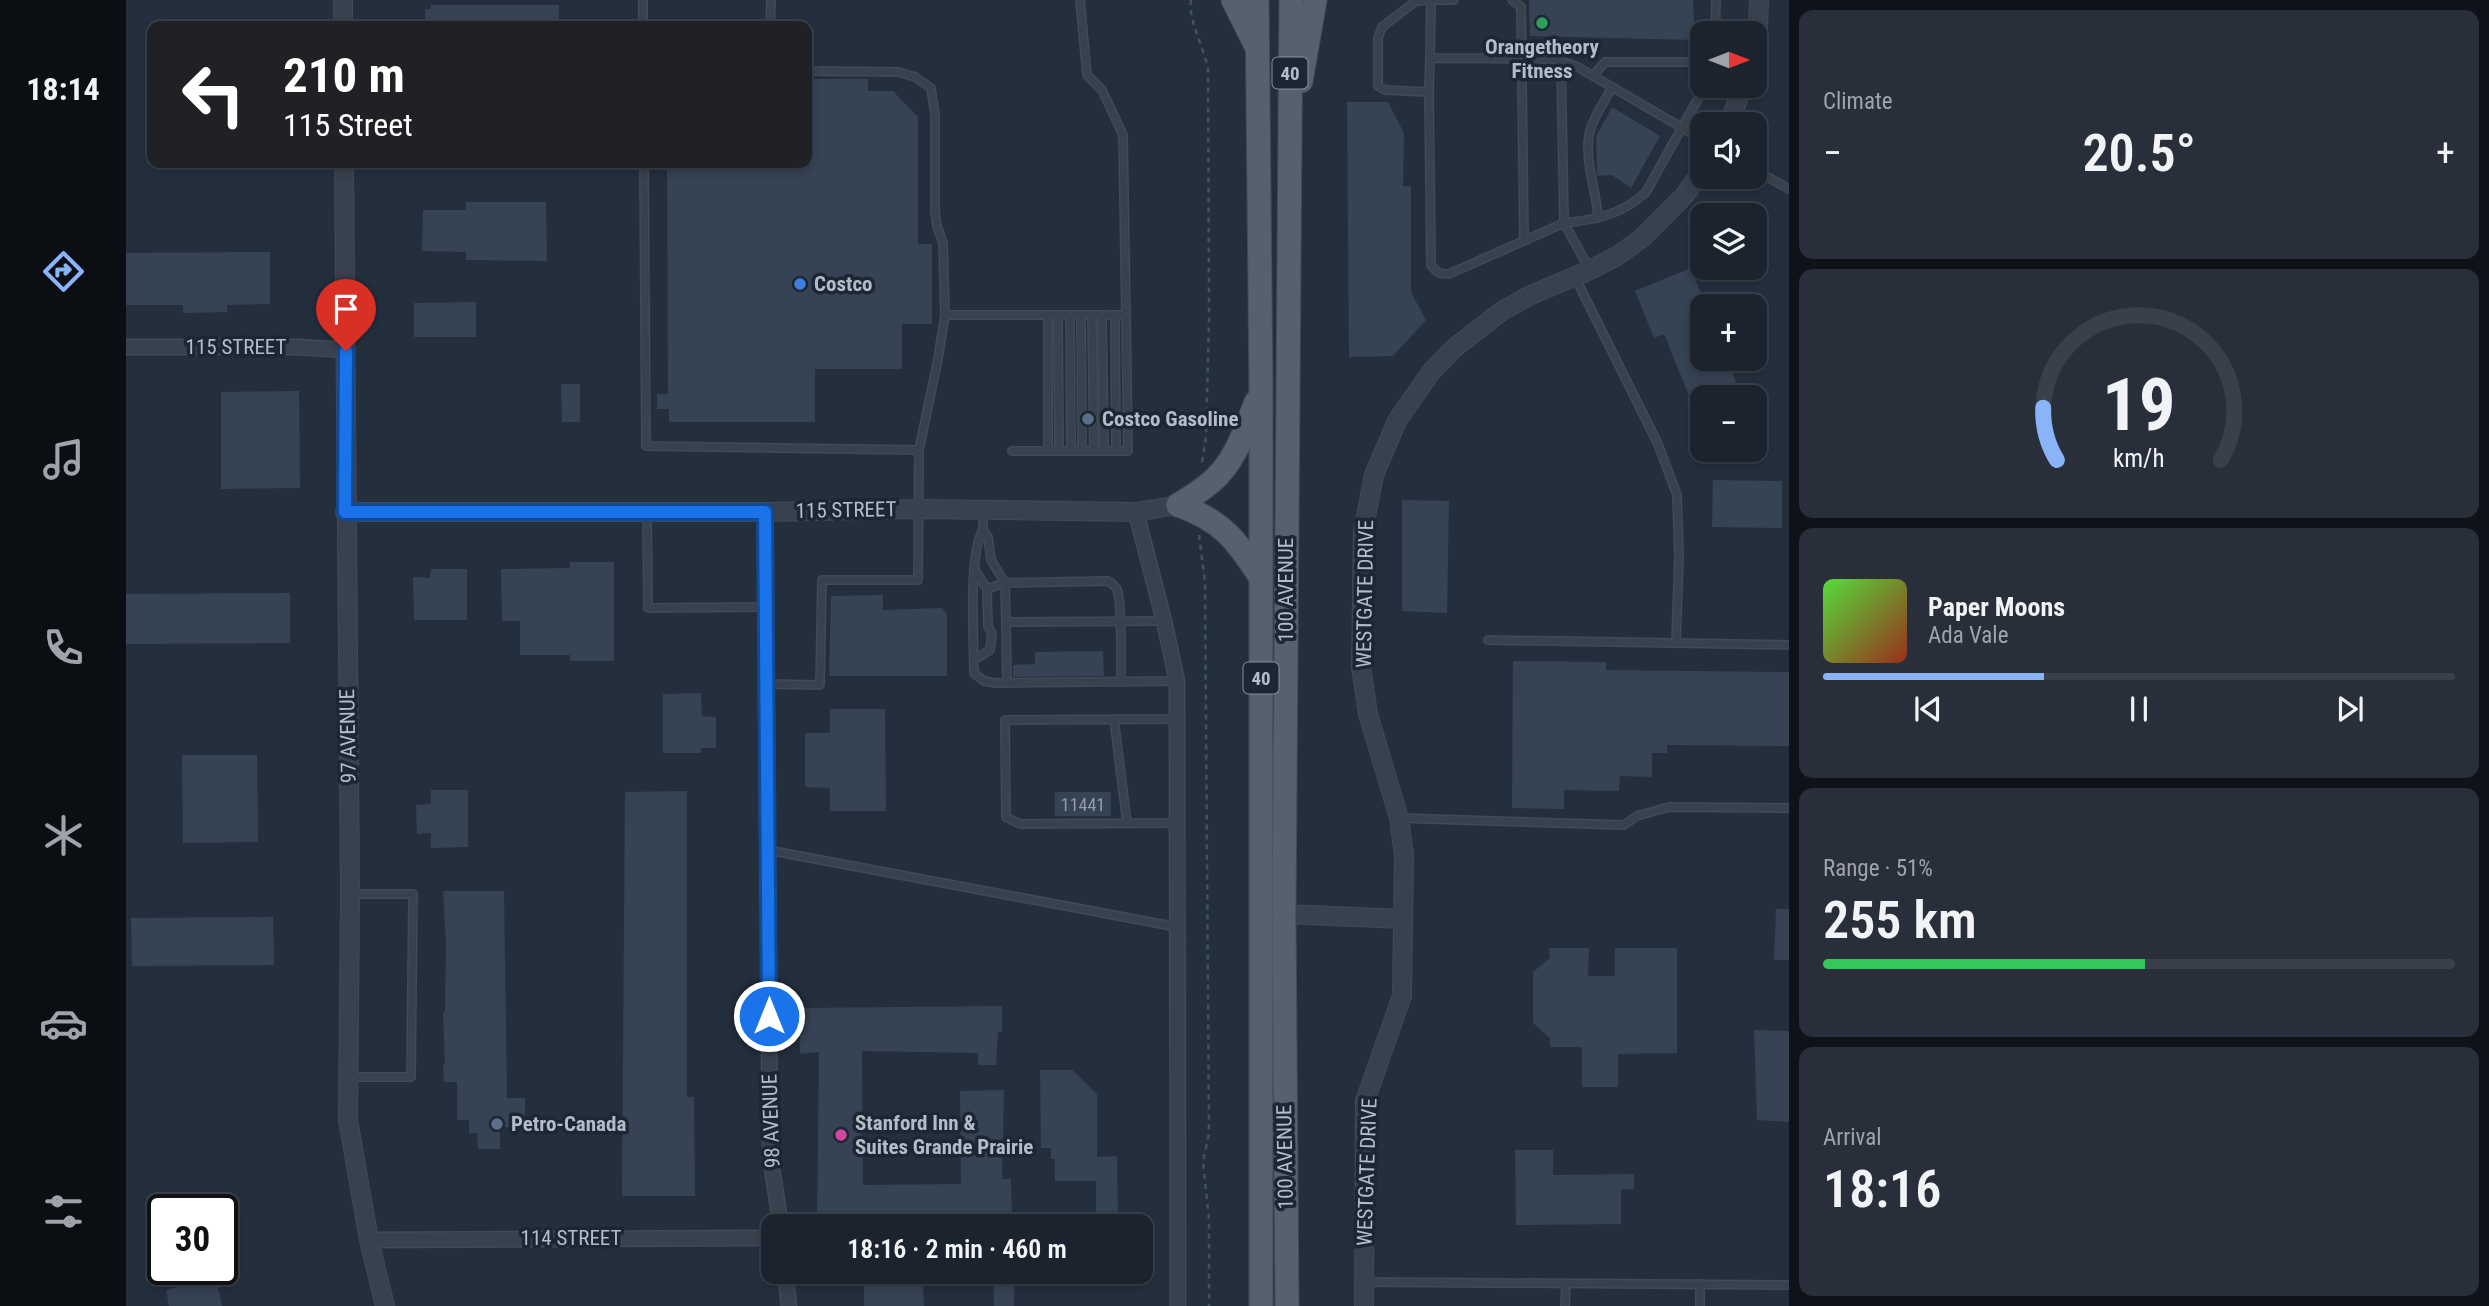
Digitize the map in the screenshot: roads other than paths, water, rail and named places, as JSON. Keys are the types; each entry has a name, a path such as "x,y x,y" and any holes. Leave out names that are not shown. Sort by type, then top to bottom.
{"main road":[{"path":"1233,0 1258,50"},
{"name":"100 AVENUE","path":"1257,0 1261,388 1261,1306"},
{"name":"100 AVENUE","path":"1287,1306 1284,914 1291,0"},
{"path":"1290,147 1315,0"},
{"path":"1178,505 1211,483 1226,466 1239,445 1261,388"},
{"path":"1178,505 1200,513 1226,531 1261,578"}],"street":[{"path":"343,0 343,21"},
{"path":"1758,21 1759,0"},
{"name":"97 AVENUE","path":"344,168 350,894 348,1120 369,1240 385,1306"},
{"name":"WESTGATE DRIVE","path":"1364,1306 1365,1101 1402,996 1404,919 1404,855 1399,818 1368,714 1362,667 1363,532 1374,475 1396,421 1431,372 1452,349 1502,311 1617,256 1642,238 1690,188"},
{"name":"115 STREET","path":"126,347 298,347 346,351"},
{"name":"115 STREET","path":"345,512 765,512 919,509 983,521 1136,512 1178,505"},
{"name":"98 AVENUE","path":"765,512 770,1155 778,1214"},
{"path":"1136,512 1177,681 1178,1306"},
{"path":"1284,914 1404,919"},
{"name":"114 STREET","path":"369,1240 761,1238"},
{"path":"786,1284 789,1306"}],"lane":[{"path":"643,0 643,21"},
{"path":"770,21 771,0"},
{"path":"1012,452 1128,450 1123,135 1102,90 1087,75 1080,0"},
{"path":"1431,0 1429,92 1432,265 1441,274 1449,274 1564,223 1598,218 1632,206 1646,192 1699,98"},
{"path":"1429,92 1385,90 1378,86 1378,38 1382,27 1416,1 1454,0"},
{"path":"1512,0 1521,6 1524,241"},
{"path":"1715,21 1716,2"},
{"path":"1430,58 1561,61 1576,66 1690,132"},
{"path":"1561,61 1564,223 1582,273 1658,444 1677,495 1679,556 1676,643"},
{"path":"1593,76 1605,62 1690,62"},
{"path":"767,684 820,685 821,580 918,580 919,450 945,315 943,243 935,211 935,114 931,88 915,77 898,72 812,71"},
{"path":"1598,218 1597,201 1591,186 1589,138 1612,87"},
{"path":"644,168 646,446 919,450"},
{"path":"1767,177 1789,190"},
{"path":"945,315 1126,315"},
{"path":"1070,315 1071,452"},
{"path":"1092,315 1094,451"},
{"path":"1102,315 1104,451"},
{"path":"1048,316 1048,452"},
{"path":"1058,316 1059,452"},
{"path":"1081,316 1082,452"},
{"path":"1115,316 1116,451"},
{"path":"647,512 648,608 766,607"},
{"path":"983,521 974,570 974,673 978,678 1007,683 1177,681"},
{"path":"983,521 991,560 1005,583 1007,683"},
{"path":"974,570 987,589 988,625 992,634 990,650 974,657"},
{"path":"987,589 1005,583 1108,581 1116,588 1121,682"},
{"path":"1006,622 1164,621"},
{"path":"1488,640 1789,645"},
{"path":"1114,719 1127,823"},
{"path":"1177,719 1005,720 1006,817 1020,824 1177,823"},
{"path":"1399,818 1624,825 1637,816 1669,807 1789,808"},
{"path":"768,850 1178,927"},
{"path":"350,894 413,894 411,1076 350,1077"},
{"path":"1364,1282 1789,1284"},
{"path":"1565,1306 1566,1283"},
{"path":"1700,1284 1700,1306"}],"place":[{"name":"Orangetheory Fitness","path":"1542,23"},
{"name":"Costco","path":"800,284"},
{"name":"Costco Gasoline","path":"1088,419"},
{"name":"Petro-Canada","path":"497,1124"},
{"name":"Stanford Inn & Suites Grande Prairie","path":"841,1135"}]}
